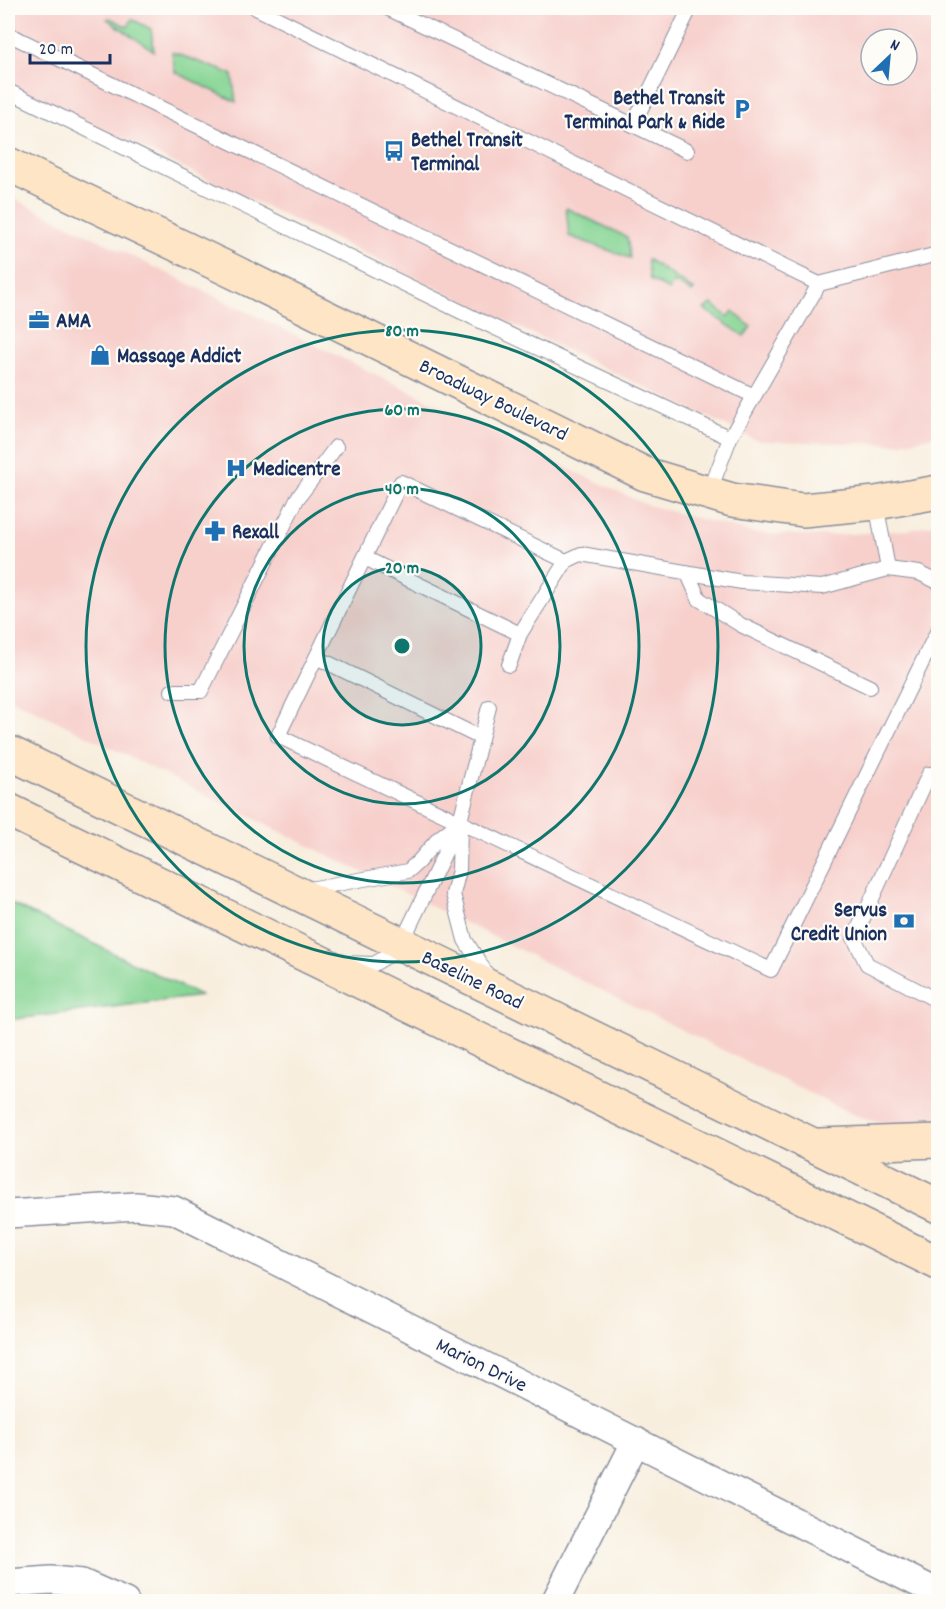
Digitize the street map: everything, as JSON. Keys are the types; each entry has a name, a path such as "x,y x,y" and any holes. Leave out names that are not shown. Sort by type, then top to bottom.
{"main road":[{"name":"Broadway Boulevard","path":"8,164 241,275 645,474 732,500 803,510 939,492"},
{"name":"Baseline Road","path":"8,752 939,1206"},
{"path":"8,810 939,1263"},
{"path":"815,1146 939,1141"}],"street":[{"name":"Marion Drive","path":"8,1214 136,1206 174,1210 939,1593"},
{"path":"555,1602 636,1441"},
{"path":"8,1583 51,1580 82,1583 125,1602"}],"lane":[{"path":"256,8 819,284 939,254"},
{"path":"387,8 687,151"},
{"path":"633,125 690,8"},
{"path":"8,34 754,396"},
{"path":"8,91 463,313 730,438"},
{"path":"709,493 730,438 819,284"},
{"path":"172,691 201,691 297,499 336,447"},
{"path":"566,561 401,482 278,736 771,970 939,630"},
{"path":"876,502 888,569"},
{"path":"509,665 520,634 566,561 581,554 742,582 822,587 888,569 920,573 939,582"},
{"path":"365,558 520,634"},
{"path":"687,572 699,599 741,625 870,687"},
{"path":"316,657 481,738"},
{"path":"322,963 374,964 394,952 401,944 460,821 489,707"},
{"path":"939,775 929,774 854,938 867,964 939,1001"},
{"path":"294,892 408,872 439,838 460,821"},
{"path":"460,821 459,870 453,894 465,940 498,992"}],"shaded area":[{"path":"8,8 938,8 938,435 897,444 758,441 8,84"},
{"path":"8,197 647,505 754,533 820,536 908,530 938,523 938,1128 906,1131 854,1115 8,697"}],"green space":[{"path":"110,18 128,27 132,19 151,29 154,51 107,19"},
{"path":"172,52 232,74 236,102 175,72"},
{"path":"566,208 627,237 630,258 569,236"},
{"path":"647,259 694,290 692,292 674,282 669,290 650,280"},
{"path":"712,304 728,317 733,311 751,327 744,336 704,309"},
{"path":"8,902 201,996 8,1020"}],"place":[{"name":"Bethel Transit Terminal Park & Ride","path":"742,109"},
{"name":"Bethel Transit Terminal","path":"394,151"},
{"name":"AMA","path":"39,320"},
{"name":"Massage Addict","path":"100,355"},
{"name":"Medicentre","path":"236,468"},
{"name":"Rexall","path":"215,531"},
{"name":"Servus Credit Union","path":"904,921"}]}
